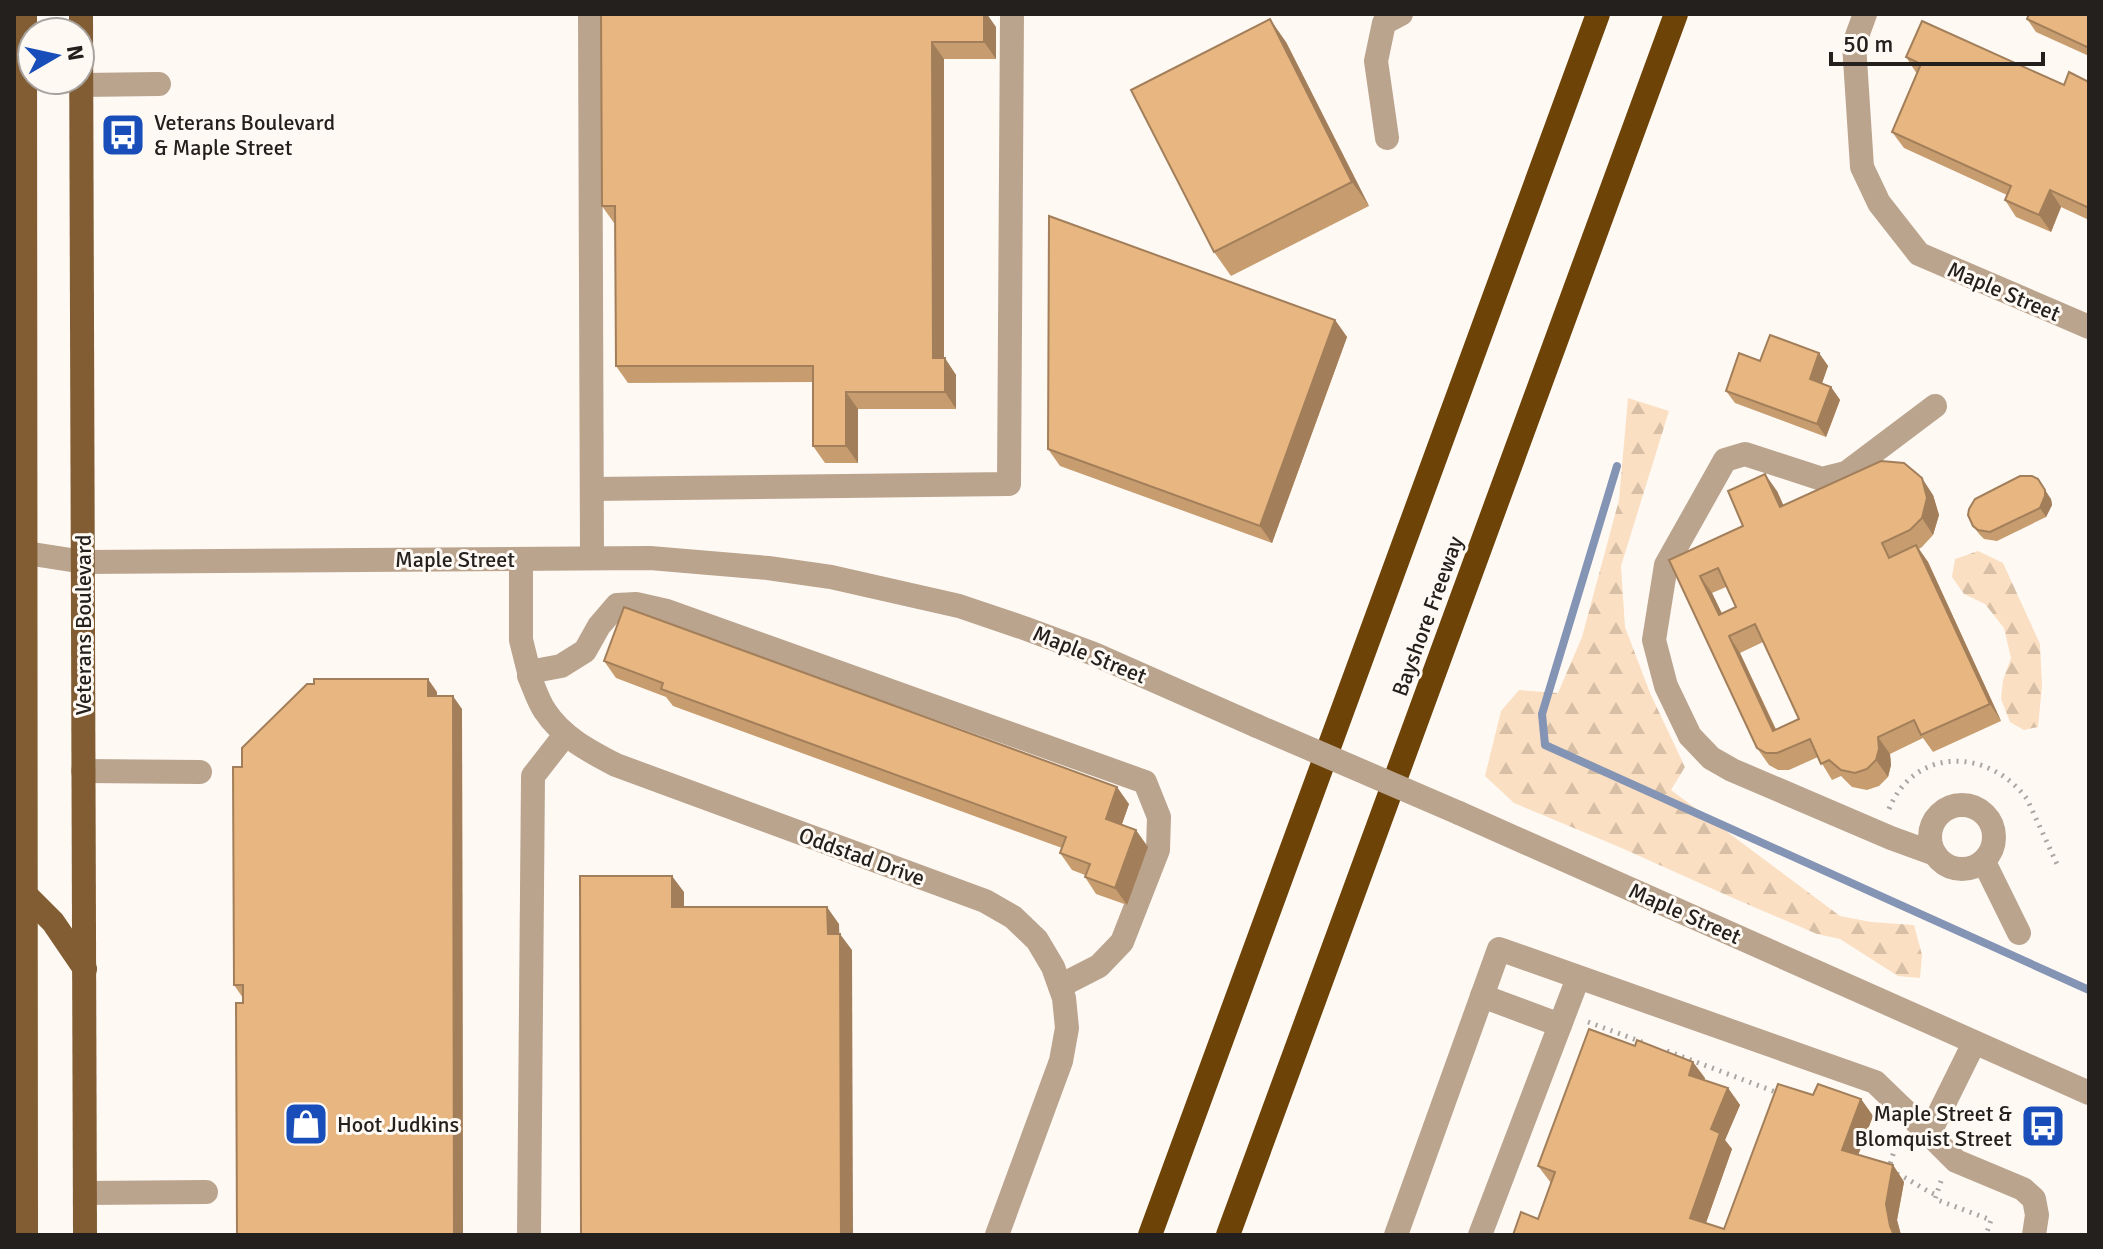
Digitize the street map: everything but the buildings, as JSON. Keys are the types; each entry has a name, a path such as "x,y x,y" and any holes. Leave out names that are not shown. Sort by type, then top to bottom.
{"highway":[{"path":"1150,1235 1598,14"},
{"name":"Bayshore Freeway","path":"1228,1235 1676,14"}],"main road":[{"path":"25,14 20,894 26,1235"},
{"name":"Veterans Boulevard","path":"81,96 85,1235"},
{"path":"20,894 53,922 85,969"}],"street":[{"path":"590,14 592,558"},
{"path":"592,489 1009,484 1012,14"},
{"name":"Maple Street","path":"1865,14 1854,44 1862,167 1879,203 1919,254 2089,327"},
{"path":"1383,17 1376,61 1387,138"},
{"path":"96,85 159,84"},
{"path":"1935,406 1846,473 1822,479 1745,454 1725,460 1666,565 1654,640 1666,686 1690,736 1711,758 1862,826 1935,854"},
{"name":"Maple Street","path":"20,550 84,562 650,558 831,577 959,606 1094,654 2089,1093"},
{"name":"Oddstad Drive","path":"521,559 521,640 529,676 545,711 565,735 616,765 985,901 1013,917 1037,940 1060,986 1067,1028 1061,1061 997,1235"},
{"path":"529,672 561,666 585,651 599,626 617,605 636,604 667,611 1145,782 1159,817 1158,850 1122,942 1099,966 1060,986"},
{"path":"529,1235 533,776 565,735"},
{"path":"83,771 200,772"},
{"path":"1963,804 1975,807 1986,815 1995,838 1992,851 1984,862 1961,870 1949,868 1935,854 1929,836 1939,813 1950,806 1963,804"},
{"path":"1984,862 2019,933"},
{"path":"1396,1235 1499,949 1875,1082 1956,1161 2023,1189 2034,1199 2037,1215 2034,1235"},
{"path":"1480,1235 1578,978"},
{"path":"1482,996 1562,1019"},
{"path":"1929,1134 1974,1043"},
{"path":"85,1193 206,1192"}],"path":[{"path":"1888,813 1894,798 1918,772 1949,762 1977,763 2002,775 2027,799 2057,864"},
{"path":"1562,1019 1650,1045"},
{"path":"1664,1051 1793,1098"},
{"path":"1899,1135 1887,1171 1912,1180 1920,1189 1937,1195"},
{"path":"1943,1176 1935,1199 1991,1220 1986,1235"}],"green space":[{"path":"1628,398 1669,411 1621,566 1625,627 1650,693 1685,767 1671,790 1840,916 1914,925 1922,955 1920,978 1898,976 1840,939 1817,934 1514,803 1485,776 1501,711 1519,690 1558,693 1582,637 1619,500"},
{"path":"1978,551 2003,563 2040,644 2042,686 2038,727 2024,730 2010,722 2001,699 2003,680 2011,658 2004,628 1985,604 1964,594 1952,577 1955,559"}],"waterway":[{"path":"1617,466 1542,714 1545,745 2089,990"}],"place":[{"name":"Veterans Boulevard & Maple Street","path":"123,135"},
{"name":"Hoot Judkins","path":"306,1124"},
{"name":"Maple Street & Blomquist Street","path":"2043,1126"}]}
